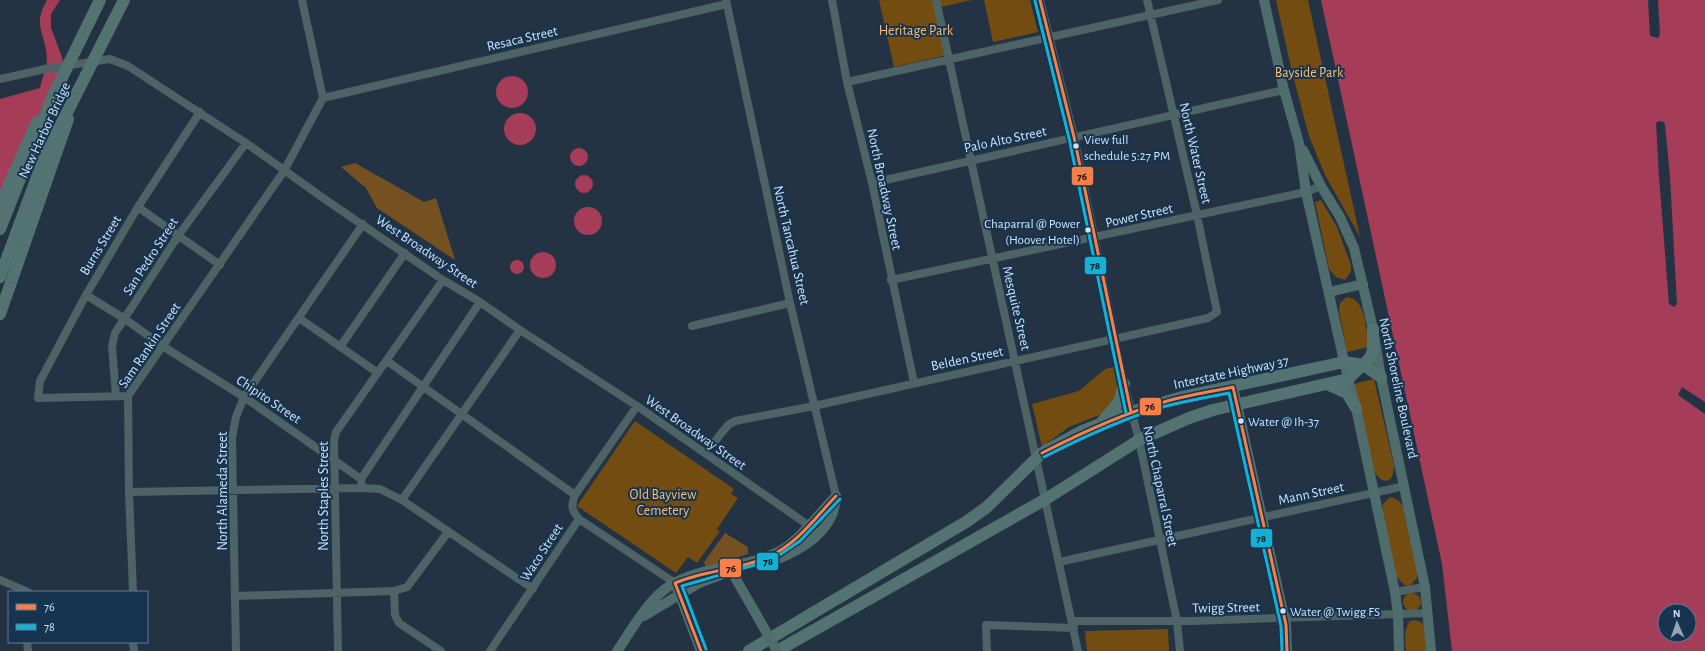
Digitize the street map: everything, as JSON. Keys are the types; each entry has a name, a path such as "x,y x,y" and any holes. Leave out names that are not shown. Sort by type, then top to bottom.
{"highway":[{"name":"New Harbor Bridge","path":"0,229 52,98 100,0"},
{"name":"New Harbor Bridge","path":"0,277 44,158 124,0"},
{"path":"0,314 77,94"},
{"path":"0,204 38,118 52,98"},
{"path":"777,651 1046,499 1139,440 1188,418 1213,410 1348,380 1370,358 1373,329"},
{"name":"Interstate Highway 37","path":"749,651 966,522 986,507 1039,458 1082,431 1131,412 1182,397 1344,362 1364,365 1371,368 1381,377"},
{"path":"1100,425 1119,402 1124,384"},
{"path":"1328,384 1347,393 1356,408"}],"main road":[{"name":"North Shoreline Boulevard","path":"1264,0 1284,90 1299,143 1306,192 1348,380 1356,408 1395,592 1398,614 1399,651"},
{"name":"North Shoreline Boulevard","path":"1299,143 1321,186 1340,217 1354,248 1373,329 1381,377 1425,587 1431,651"},
{"path":"1329,292 1363,284"},
{"path":"1233,387 1284,618 1287,651"},
{"path":"640,618 699,583 730,569 781,550 794,541 836,496"},
{"path":"617,651 658,595 674,583 694,574 760,565 798,550 818,534 833,517 836,496"},
{"path":"730,569 777,651"},
{"path":"674,583 680,593 700,648"}],"street":[{"path":"302,0 323,98"},
{"name":"North Broadway Street","path":"832,0 847,82 872,183 914,383"},
{"name":"Mesquite Street","path":"936,0 993,260 1039,458 1046,499 1078,651"},
{"name":"North Chaparral Street","path":"1040,0 1074,137 1124,384 1139,440 1176,621 1180,651"},
{"name":"North Water Street","path":"1147,0 1197,215 1217,312"},
{"path":"847,82 1218,0"},
{"name":"Resaca Street","path":"323,98 726,2"},
{"name":"North Tancahua Street","path":"726,2 790,303 836,496"},
{"name":"West Broadway Street","path":"0,78 45,69 110,59 128,66 246,143 284,171 443,280 480,302 520,330 637,406 808,525 818,534"},
{"name":"Palo Alto Street","path":"872,183 1284,90"},
{"name":"Sam Rankin Street","path":"133,591 129,492 128,396 164,347 284,171 323,98"},
{"name":"Burns Street","path":"116,396 38,398 40,381 86,295 138,207 200,112"},
{"name":"San Pedro Street","path":"116,396 112,346 116,333 178,236 246,143"},
{"name":"Power Street","path":"892,280 993,260 1306,192 1321,186"},
{"path":"138,207 220,265"},
{"name":"North Alameda Street","path":"236,651 232,438 236,417 244,397 363,224"},
{"path":"340,347 405,253"},
{"name":"North Staples Street","path":"338,651 334,459 334,440 336,432 443,280"},
{"name":"Chipito Street","path":"86,295 125,319 164,347 244,397 334,459 360,479"},
{"path":"362,488 360,479 480,302"},
{"path":"692,326 790,303"},
{"name":"Belden Street","path":"716,440 728,425 735,421 814,406 1208,318 1217,312"},
{"path":"299,318 378,373"},
{"path":"402,500 520,330"},
{"path":"386,361 575,495 637,406"},
{"path":"116,396 128,396"},
{"name":"Mann Street","path":"1059,562 1405,486"},
{"path":"129,492 335,488 380,489 402,500 532,589"},
{"name":"Waco Street","path":"490,651 578,519 572,511 572,503 575,495"},
{"path":"578,519 674,583"},
{"path":"235,596 394,591 407,587 448,532"},
{"path":"0,580 25,591"},
{"path":"1395,592 1425,587"},
{"path":"394,591 395,615 399,623 441,651"},
{"name":"Twigg Street","path":"987,651 986,625 1073,625 1428,613"}],"green space":[{"name":"Heritage Park","path":"879,0 972,0 941,7 952,54 894,67"},
{"name":"Heritage Park","path":"984,0 1030,0 1038,32 993,42"},
{"name":"Bayside Park","path":"1276,0 1308,0 1360,237 1325,175 1309,136 1292,72"},
{"path":"1321,200 1337,227 1351,265 1351,271 1345,280 1336,277 1329,269 1315,202"},
{"path":"1347,297 1354,299 1362,310 1369,347 1347,352 1339,311 1340,303"},
{"path":"1114,367 1118,392 1107,412 1069,427 1042,447 1032,404 1079,391 1105,369"},
{"path":"1374,379 1394,465 1392,477 1386,481 1379,478 1372,468 1354,384"},
{"name":"Old Bayview Cemetery","path":"635,421 734,489 731,494 738,498 717,529 720,531 697,563 688,557 676,573 577,506"},
{"path":"1390,497 1401,503 1405,509 1418,570 1417,578 1410,586 1404,585 1395,575 1382,513 1383,504"},
{"path":"1412,593 1418,596 1421,602 1418,608 1412,611 1406,608 1403,602 1406,596"},
{"path":"1416,620 1424,624 1428,651 1406,651 1406,628 1410,621"},
{"path":"1168,629 1169,651 1087,651 1085,631"}],"shaded area":[{"path":"47,0 60,0 51,14 51,28 62,57 66,77 0,227 0,99 40,88 47,60 40,18"},
{"path":"1321,0 1705,0 1705,651 1452,651 1442,564"},
{"path":"512,76 518,77 525,83 528,92 527,98 521,105 512,108 506,107 499,101 496,92 497,86 503,79"},
{"path":"520,113 526,114 533,120 536,129 535,135 529,142 520,145 514,144 507,138 504,129 505,123 511,116"},
{"path":"579,148 585,151 588,157 585,163 579,166 573,163 570,157 573,151"},
{"path":"355,163 424,202 436,198 455,260 377,208 366,188 341,167"},
{"path":"584,175 590,178 593,184 590,190 584,193 578,190 575,184 578,178"},
{"path":"588,207 598,211 602,221 598,231 588,235 578,231 574,221 578,211"},
{"path":"543,252 552,256 556,265 552,274 543,278 534,274 530,265 534,256"},
{"path":"514,260 520,260 524,264 524,270 520,274 514,274 510,270 510,264"},
{"path":"725,533 748,547 748,554 706,567 704,562"}],"pier":[{"path":"1648,0 1658,0 1660,34 1658,38 1650,36"},
{"path":"1659,121 1664,122 1665,125 1670,177 1677,304 1674,307 1669,304 1656,123"},
{"path":"1682,387 1705,402 1705,414 1678,395"}],"transit line":[{"name":"76","path":"1040,0 1074,137 1131,412"},
{"name":"78","path":"1035,1 1069,138 1126,413"},
{"name":"76","path":"1042,453 1086,431 1132,412 1190,395 1233,387 1286,625 1287,651"},
{"name":"78","path":"1044,457 1104,428 1135,416 1174,404 1229,393 1281,626 1282,651"},
{"name":"76","path":"701,651 675,583 698,575 759,561 780,551 798,537 836,496"},
{"name":"78","path":"706,649 682,586 772,560 800,541 840,499"}],"place":[{"name":"View full schedule 5:27 PM","path":"1076,146"},
{"name":"Chaparral @ Power (Hoover Hotel)","path":"1088,230"},
{"name":"Water @ Ih-37","path":"1241,421"},
{"name":"Water @ Twigg FS","path":"1283,611"}]}
